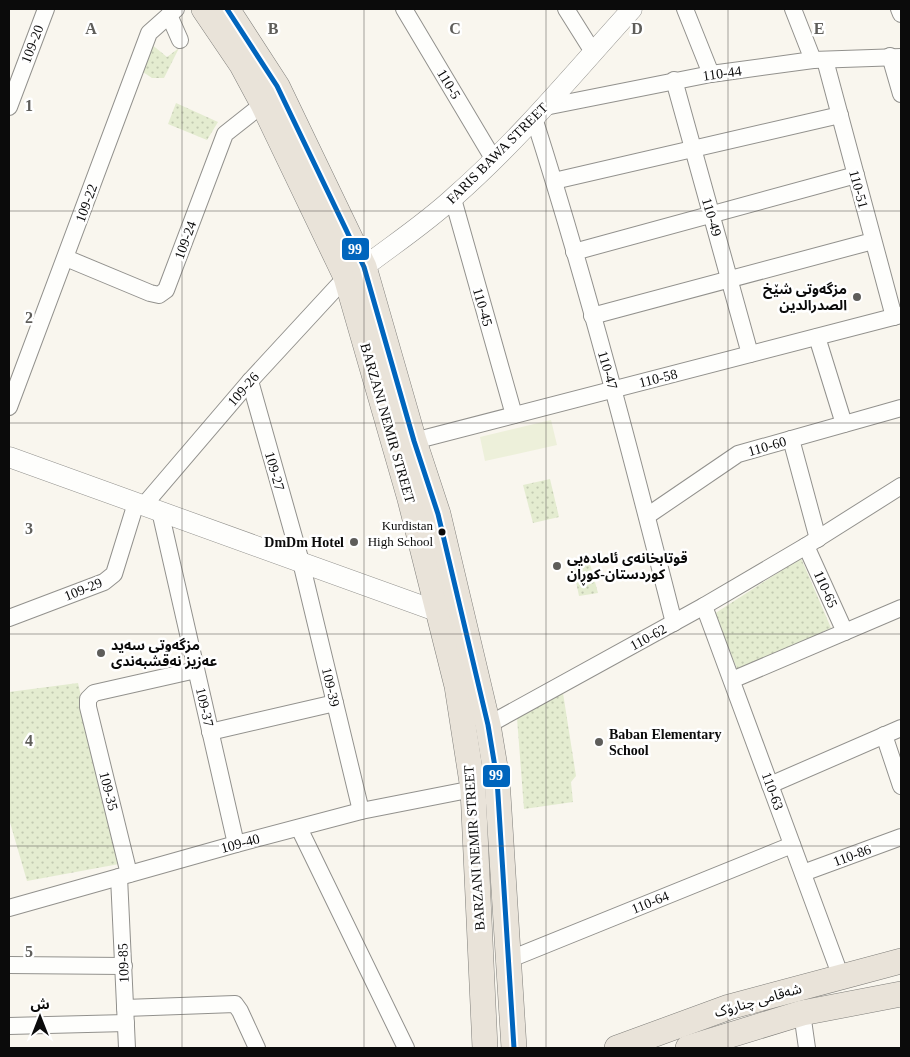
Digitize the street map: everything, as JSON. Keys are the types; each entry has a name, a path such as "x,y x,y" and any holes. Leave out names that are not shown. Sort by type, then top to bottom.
{"main road":[{"name":"BARZANI NEMIR STREET","path":"204,9 242,65 355,272 457,686 473,789 485,1048"},
{"name":"BARZANI NEMIR STREET","path":"228,9 277,86 355,272 438,514 488,725 497,779 514,1048"},
{"name":"شەقامی چنارۆک","path":"617,1048 728,1007 901,961"},
{"path":"696,1047 802,1013 901,994"}],"street":[{"name":"109-20","path":"9,107 46,9"},
{"name":"110-5","path":"404,9 494,160"},
{"path":"566,9 593,52"},
{"name":"FARIS BAWA STREET","path":"355,272 453,199 540,112 632,9"},
{"path":"685,9 711,74"},
{"name":"110-51","path":"793,9 819,60 840,115 873,241 897,316"},
{"path":"900,9 901,14"},
{"path":"172,12 180,40"},
{"name":"109-22","path":"9,407 149,34 172,12"},
{"path":"896,57 901,94"},
{"name":"110-44","path":"540,112 674,80 711,74 819,60 896,57"},
{"name":"110-49","path":"674,80 750,354"},
{"name":"109-24","path":"66,258 150,293 159,295 166,290 225,134 263,104"},
{"name":"110-47","path":"540,112 554,181 613,389 674,623"},
{"path":"554,181 840,115"},
{"path":"574,252 856,175"},
{"name":"110-45","path":"453,199 514,415"},
{"path":"592,316 873,241"},
{"name":"109-26","path":"147,506 250,381 355,272"},
{"name":"110-58","path":"414,441 897,316"},
{"path":"817,337 844,424"},
{"name":"109-27","path":"250,381 301,562"},
{"name":"110-60","path":"647,516 738,454 901,408"},
{"name":"110-65","path":"791,439 812,543 845,632"},
{"path":"9,457 439,612"},
{"name":"110-62","path":"488,725 704,606 812,543 901,486"},
{"name":"109-29","path":"9,618 104,582 114,574 147,506"},
{"name":"109-37","path":"147,506 196,670 236,844"},
{"name":"109-39","path":"301,562 361,812"},
{"name":"110-63","path":"704,606 841,977"},
{"path":"732,680 901,608"},
{"name":"109-35","path":"124,876 88,707 88,699 94,693 196,670"},
{"path":"210,732 335,703"},
{"path":"770,785 901,728"},
{"path":"884,735 901,786"},
{"name":"109-40","path":"9,908 236,844 361,812 473,789"},
{"path":"299,828 406,1048"},
{"name":"110-86","path":"803,873 901,837"},
{"name":"110-64","path":"508,960 792,844"},
{"name":"109-85","path":"124,876 124,966 127,1048"},
{"path":"9,965 124,966"},
{"path":"9,1026 235,1004 240,1010 257,1048"},
{"path":"802,1013 807,1048"}],"green space":[{"path":"151,44 167,57 179,48 164,78 152,78 143,72"},
{"path":"176,103 218,122 207,140 168,124"},
{"path":"551,420 557,445 485,461 480,437"},
{"path":"550,479 559,517 533,523 523,485"},
{"path":"801,558 831,628 738,671 714,614"},
{"path":"589,560 598,593 579,596 572,562"},
{"path":"78,683 119,864 27,881 9,819 9,692"},
{"path":"563,693 576,776 571,782 573,802 524,809 517,718"}],"transit line":[{"name":"99","path":"227,9 277,86 364,267 414,441 438,514 488,725 497,779 514,1048"}],"place":[{"name":"مزگەوتی شێخ الصدرالدين","path":"857,297"},
{"name":"Kurdistan High School","path":"442,532"},
{"name":"DmDm Hotel","path":"354,542"},
{"name":"قوتابخانەی ئامادەیی کوردستان-کوڕان","path":"557,566"},
{"name":"مزگەوتی سەید عەزیز نەقشبەندی","path":"101,653"},
{"name":"Baban Elementary School","path":"599,742"}]}
